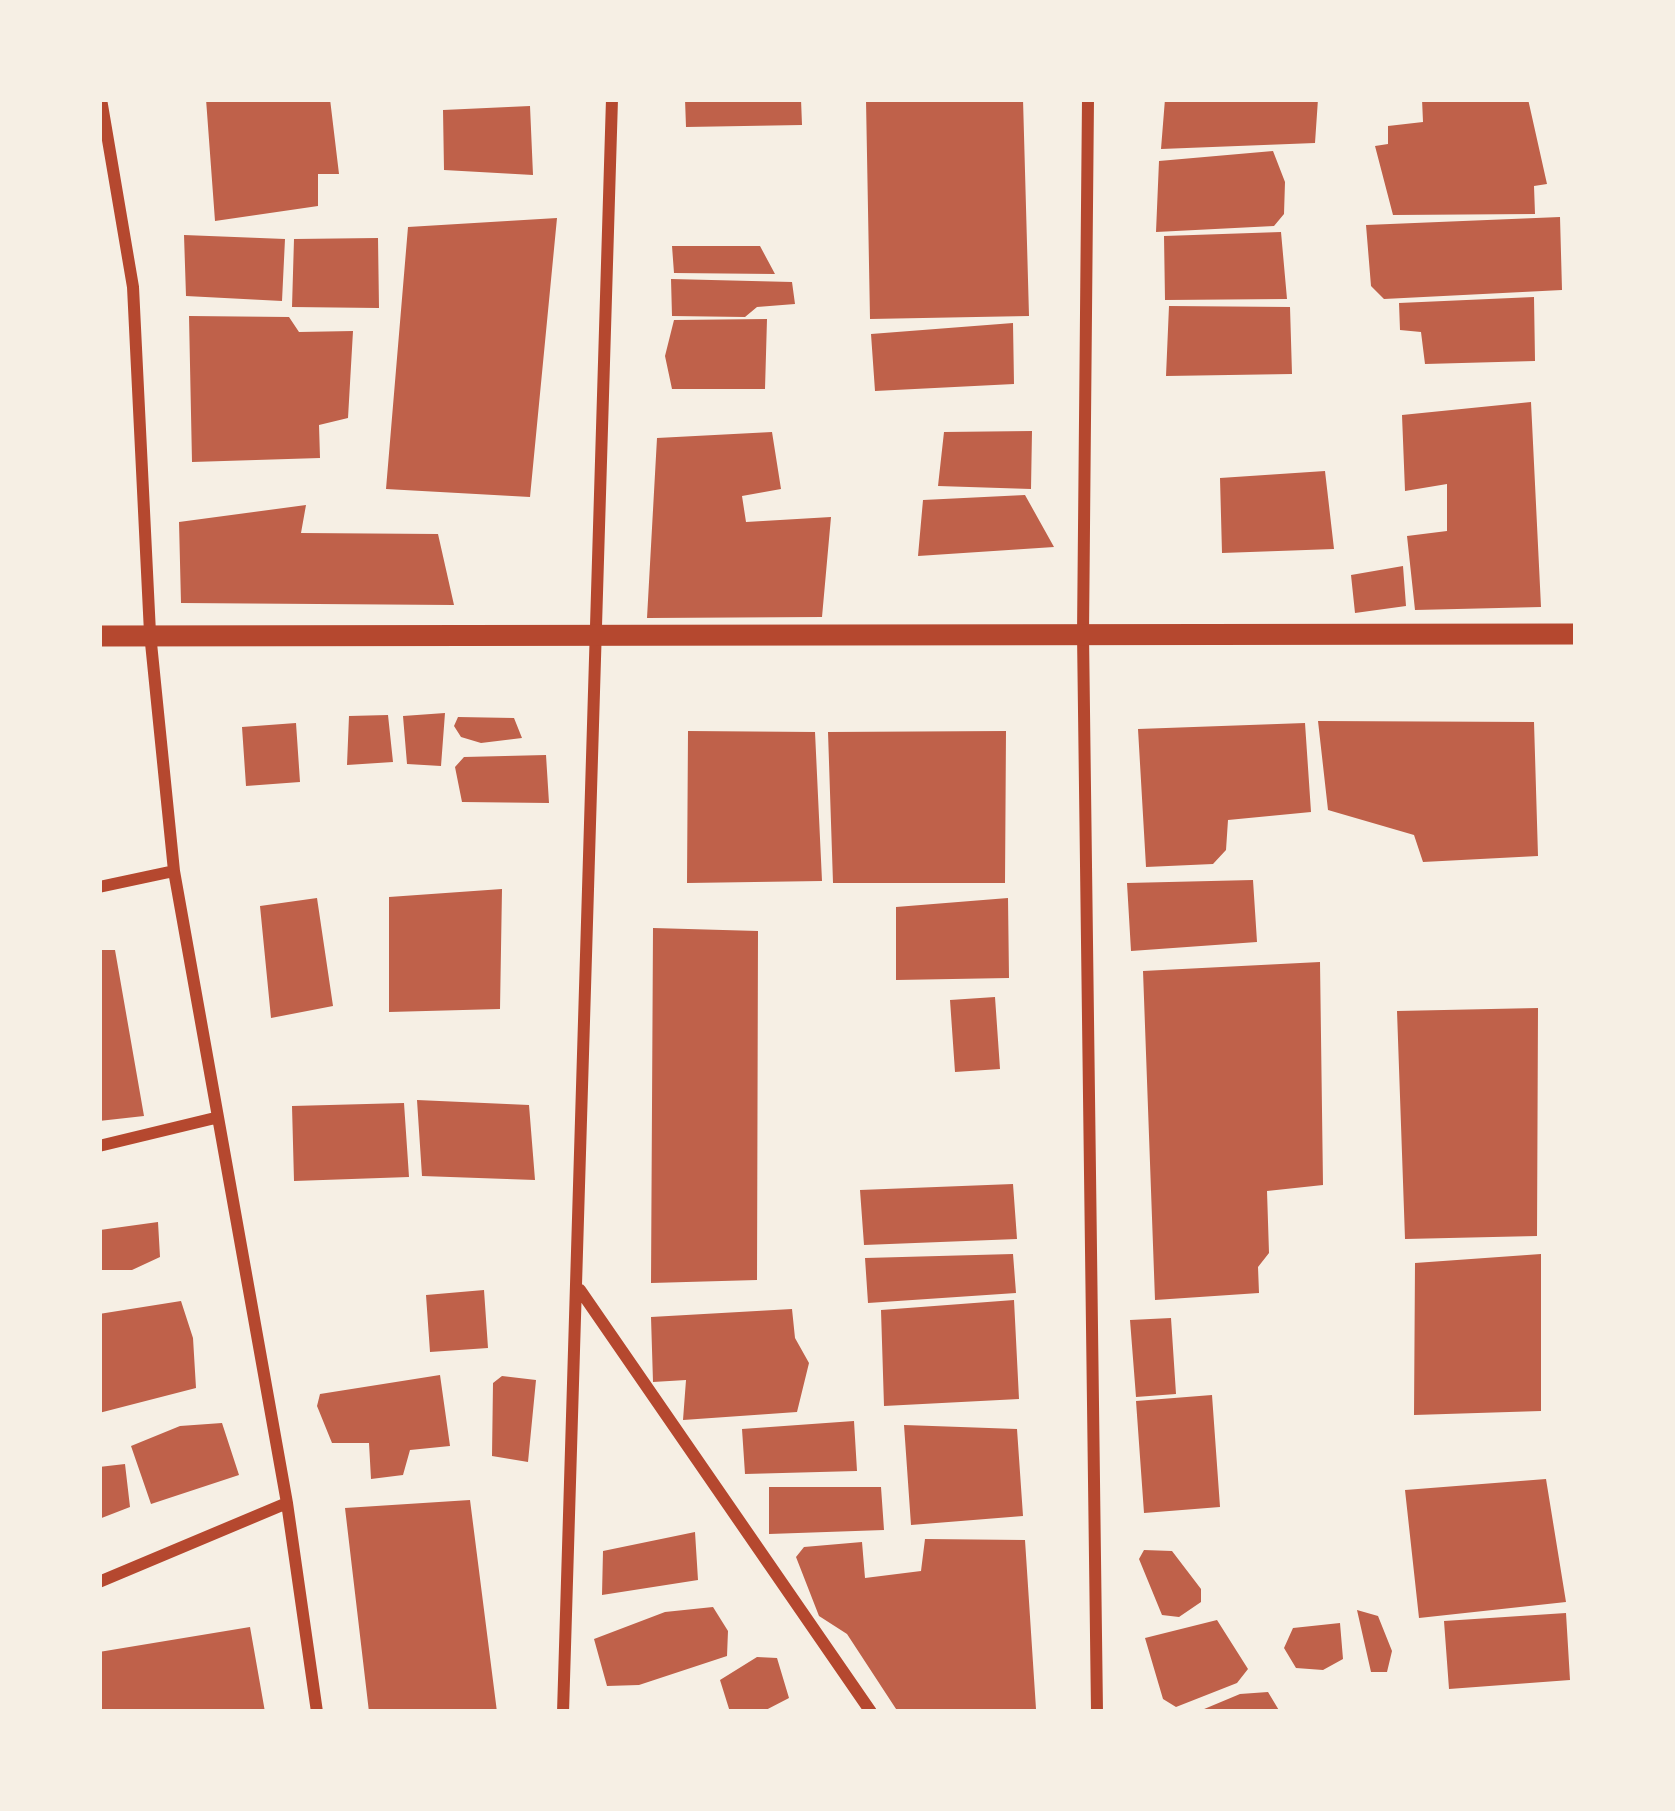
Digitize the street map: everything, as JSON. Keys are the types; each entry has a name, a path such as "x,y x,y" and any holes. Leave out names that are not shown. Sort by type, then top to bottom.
{"street":[{"path":"101,99 133,286 150,634 174,871 214,1118 287,1503 317,1712"},
{"path":"563,1712 580,1289 612,99"},
{"path":"1088,99 1083,634 1097,1712"},
{"path":"99,636 1576,634"},
{"path":"99,887 174,871"},
{"path":"99,1146 214,1118"},
{"path":"580,1289 871,1712"},
{"path":"99,1582 287,1503"}],"building":[{"path":"206,99 330,99 339,174 318,174 318,206 215,221"},
{"path":"685,99 801,99 802,125 686,127"},
{"path":"1023,99 1029,316 870,319 866,100"},
{"path":"1165,99 1318,99 1315,143 1161,149"},
{"path":"1422,99 1528,99 1547,184 1534,186 1535,214 1393,215 1375,146 1388,144 1388,126 1423,122"},
{"path":"530,106 533,175 444,170 443,110"},
{"path":"1273,151 1285,182 1284,214 1274,226 1156,232 1159,161"},
{"path":"1560,217 1562,290 1384,299 1371,286 1366,225"},
{"path":"557,218 530,497 386,489 408,227"},
{"path":"1281,232 1287,299 1165,300 1164,236"},
{"path":"184,235 285,239 282,301 186,296"},
{"path":"378,238 379,308 292,307 294,239"},
{"path":"672,246 760,246 775,274 674,273"},
{"path":"671,279 792,282 795,304 757,307 745,317 672,316"},
{"path":"1534,297 1535,361 1425,364 1421,332 1400,330 1399,303"},
{"path":"1169,306 1290,307 1292,374 1166,376"},
{"path":"189,316 289,317 299,332 353,331 348,418 319,425 320,458 192,462"},
{"path":"767,319 765,389 672,389 665,356 674,320"},
{"path":"1013,323 1014,384 875,391 871,334"},
{"path":"1531,402 1541,607 1415,610 1407,536 1447,531 1447,484 1405,491 1402,415"},
{"path":"1032,431 1031,489 938,486 944,432"},
{"path":"772,432 781,489 742,496 746,522 831,517 822,617 647,618 657,438"},
{"path":"1325,471 1334,549 1222,553 1220,478"},
{"path":"1025,495 1054,547 918,556 923,500"},
{"path":"306,505 301,533 438,534 454,605 181,603 179,522"},
{"path":"1403,566 1406,606 1355,613 1351,575"},
{"path":"445,713 441,766 407,764 403,716"},
{"path":"388,715 393,762 347,765 349,716"},
{"path":"458,717 514,718 522,738 481,743 461,737 454,726"},
{"path":"1318,721 1534,722 1538,856 1423,862 1414,835 1328,810"},
{"path":"296,723 300,782 246,786 242,727"},
{"path":"1305,723 1311,812 1228,820 1226,850 1213,864 1146,867 1138,729"},
{"path":"688,731 815,732 822,881 687,883"},
{"path":"1006,731 1005,883 833,883 828,732"},
{"path":"546,755 549,803 462,802 455,767 464,757"},
{"path":"1253,880 1257,942 1131,951 1127,883"},
{"path":"502,889 500,1009 389,1012 389,897"},
{"path":"317,898 333,1006 271,1018 260,906"},
{"path":"1008,898 1009,978 896,980 896,907"},
{"path":"653,928 758,931 757,1280 651,1283"},
{"path":"99,950 115,950 144,1116 99,1121"},
{"path":"1320,962 1323,1185 1267,1191 1269,1253 1258,1267 1259,1293 1155,1300 1143,971"},
{"path":"995,997 1000,1069 955,1072 950,1000"},
{"path":"1538,1008 1537,1236 1405,1239 1397,1011"},
{"path":"417,1100 529,1105 535,1180 422,1176"},
{"path":"404,1103 409,1177 294,1181 292,1106"},
{"path":"1013,1184 1017,1239 864,1245 860,1190"},
{"path":"158,1222 160,1257 132,1270 99,1270 100,1230"},
{"path":"1013,1254 1016,1293 868,1303 865,1258"},
{"path":"1541,1254 1541,1411 1414,1415 1415,1263"},
{"path":"484,1290 488,1348 430,1352 426,1295"},
{"path":"1014,1300 1019,1399 884,1406 881,1310"},
{"path":"181,1301 193,1338 196,1388 99,1413 99,1314"},
{"path":"792,1309 795,1338 809,1363 797,1412 683,1420 686,1380 653,1382 651,1317"},
{"path":"1171,1318 1176,1394 1136,1397 1130,1320"},
{"path":"440,1375 450,1446 410,1450 403,1475 371,1479 369,1443 332,1443 317,1406 320,1394"},
{"path":"502,1376 536,1380 528,1462 492,1456 493,1383"},
{"path":"1212,1395 1220,1507 1144,1513 1136,1401"},
{"path":"854,1421 857,1471 745,1474 742,1429"},
{"path":"222,1423 239,1475 151,1504 131,1446 180,1426"},
{"path":"904,1425 1017,1429 1023,1516 911,1525"},
{"path":"125,1464 130,1507 99,1519 99,1467"},
{"path":"1546,1479 1566,1602 1419,1618 1405,1490"},
{"path":"769,1487 881,1487 884,1530 769,1534"},
{"path":"470,1500 497,1712 369,1712 345,1508"},
{"path":"695,1532 698,1580 602,1595 603,1551"},
{"path":"925,1539 1025,1540 1036,1709 898,1712 847,1634 819,1616 796,1557 804,1547 862,1542 865,1578 921,1571"},
{"path":"1144,1550 1172,1551 1201,1589 1201,1602 1179,1617 1162,1615 1139,1559"},
{"path":"713,1607 728,1631 727,1656 639,1685 607,1686 594,1639 665,1612"},
{"path":"1357,1610 1378,1616 1392,1651 1387,1672 1371,1672"},
{"path":"1566,1613 1570,1680 1449,1689 1444,1621"},
{"path":"1217,1620 1248,1669 1237,1683 1176,1707 1163,1699 1145,1638"},
{"path":"1340,1623 1343,1659 1323,1670 1296,1668 1284,1648 1293,1628"},
{"path":"250,1627 265,1712 99,1712 99,1652"},
{"path":"757,1657 777,1658 789,1698 762,1712 730,1712 720,1680"},
{"path":"1268,1692 1280,1712 1197,1712 1240,1694"}]}
